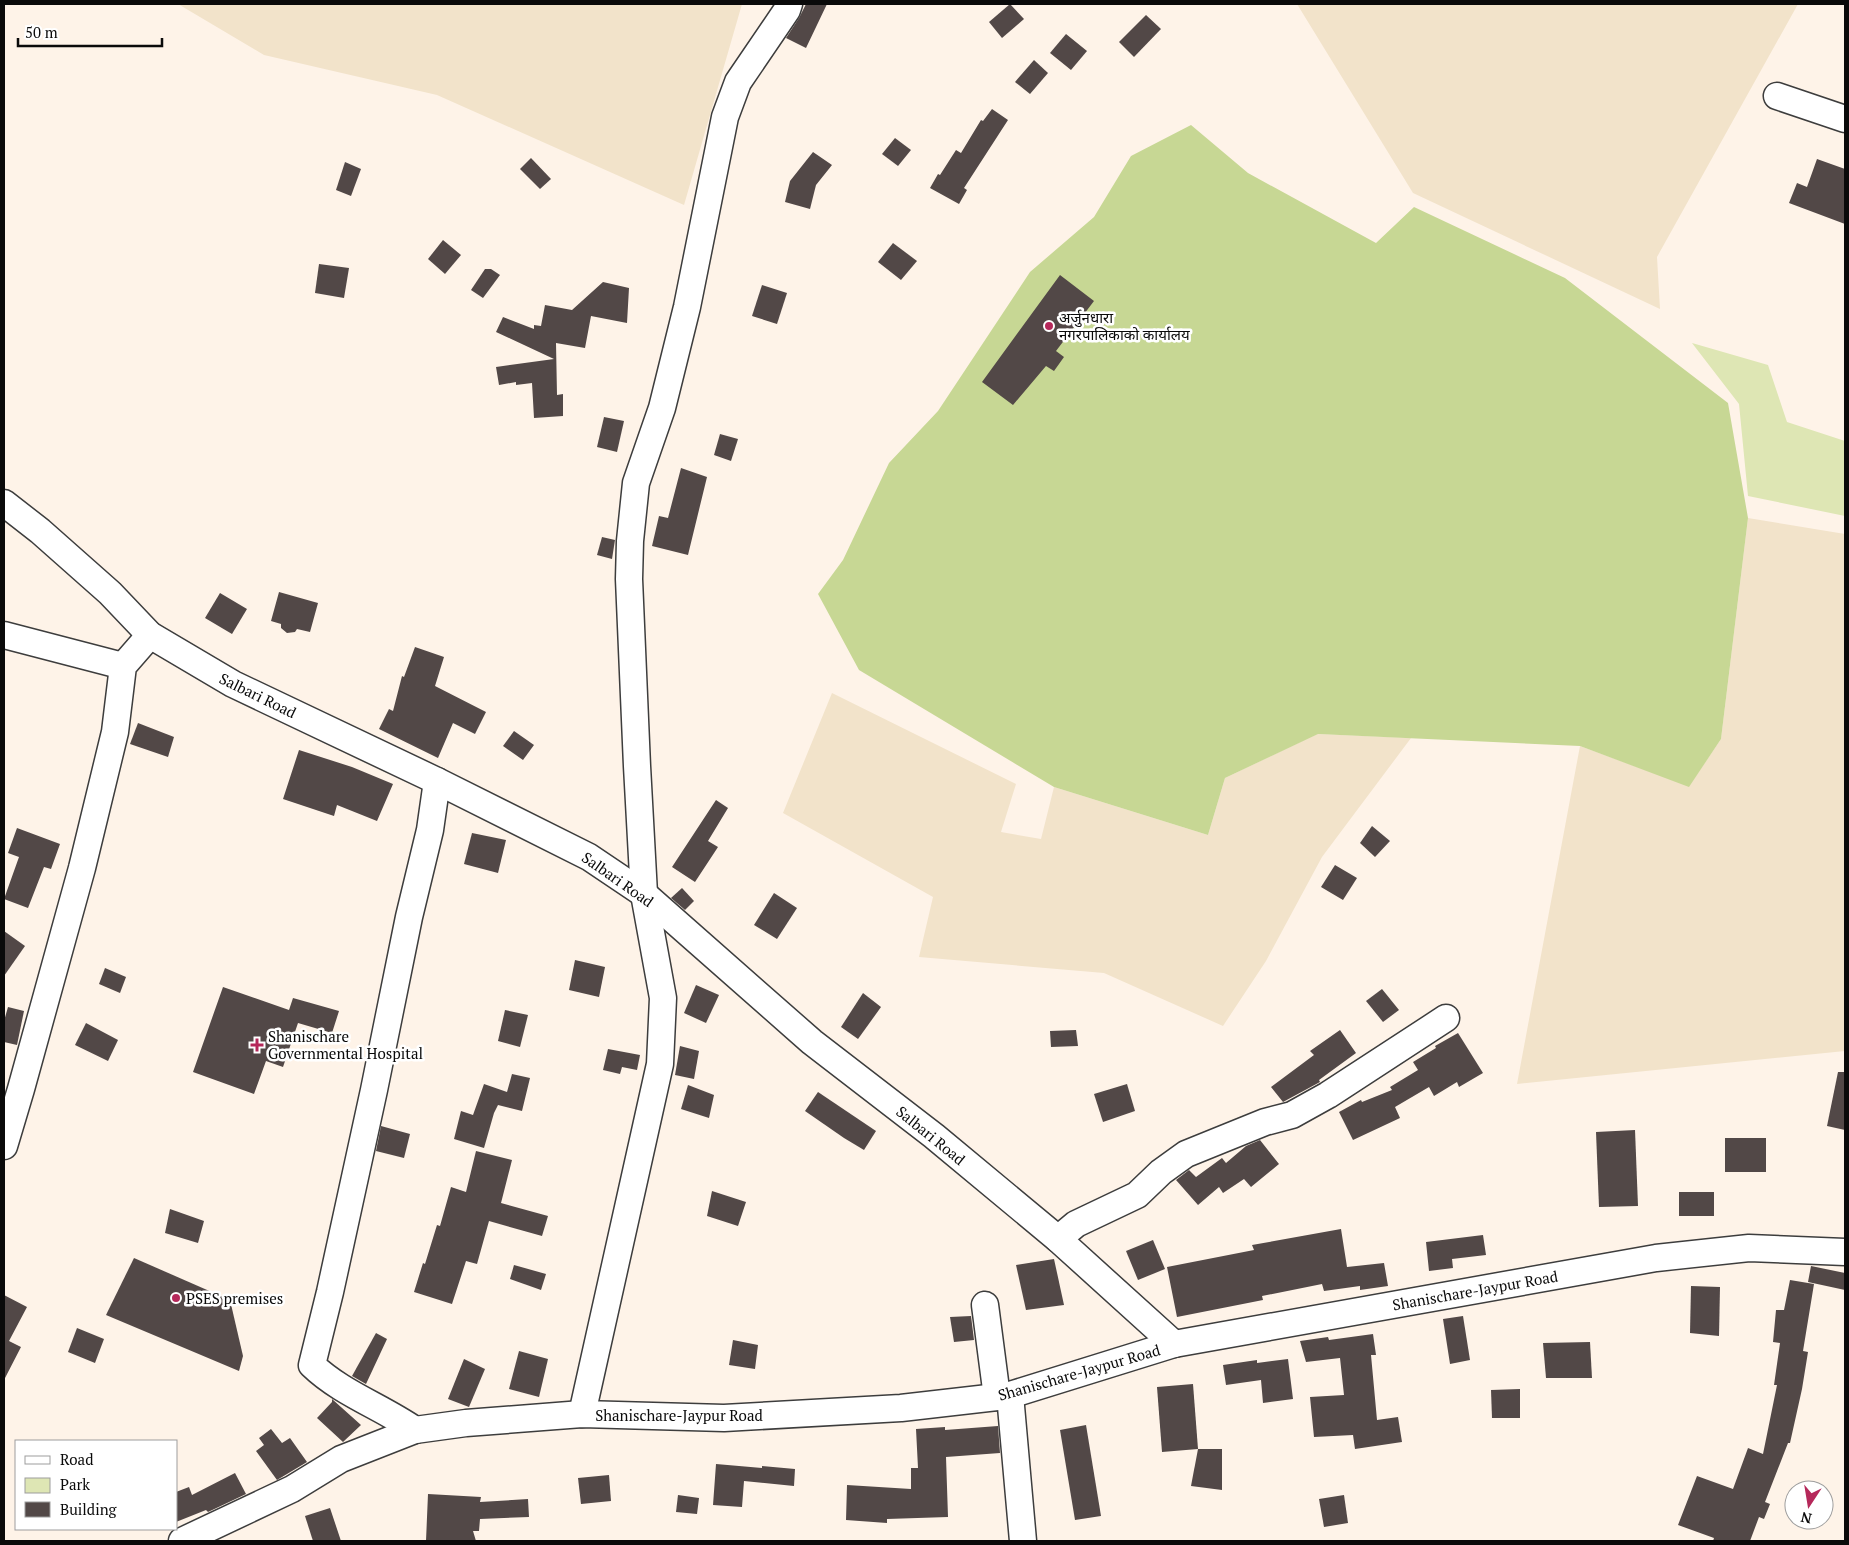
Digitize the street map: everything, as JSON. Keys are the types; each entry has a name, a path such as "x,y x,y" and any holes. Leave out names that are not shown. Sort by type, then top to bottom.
{"street":[{"path":"582,1414 660,1064 663,998 644,894 630,579 630,541 636,483 662,408 687,308 725,117 738,82 787,10 789,4"},
{"path":"1777,96 1845,119"},
{"name":"Salbari Road","path":"4,503 40,531 89,574 150,635 233,684 437,781 590,857 644,894 812,1042 934,1136 1058,1239 1174,1344"},
{"path":"4,635 123,666"},
{"path":"4,1146 82,868 115,732 123,666 150,635"},
{"path":"415,1430 395,1416 325,1378 312,1365 330,1292 409,918 430,830 437,781"},
{"path":"1058,1239 1076,1224 1137,1195 1161,1172 1186,1154 1265,1122 1292,1114 1328,1095 1446,1018"},
{"name":"Shanischare-Jaypur Road","path":"182,1541 292,1489 341,1459 415,1430 582,1414 724,1418 901,1408 1003,1396 1174,1344 1672,1256 1749,1248 1845,1252"},
{"path":"985,1305 1003,1396 1023,1541"}],"shaded area":[{"path":"178,4 742,4 684,205 437,95 264,55"},
{"path":"1297,4 1798,4 1657,257 1660,309 1413,193"},
{"path":"1748,518 1845,534 1845,1051 1517,1084 1580,746 1689,786 1721,739"},
{"path":"832,693 1016,784 1001,832 1041,839 1054,787 1208,835 1225,778 1317,734 1411,738 1322,857 1266,961 1223,1026 1104,973 919,957 933,897 783,813"}],"green space":[{"path":"1191,125 1248,173 1376,243 1414,207 1565,278 1728,403 1748,518 1721,739 1689,787 1580,746 1318,734 1225,778 1208,835 1054,787 859,670 818,594 843,560 889,463 938,411 1030,272 1094,217 1131,156"},
{"path":"1692,343 1768,365 1787,422 1845,441 1845,516 1748,496 1739,404"}],"building":[{"path":"806,4 827,4 806,48 786,38"},
{"path":"1010,4 1024,19 1002,38 989,22"},
{"path":"1146,15 1161,29 1134,57 1119,42"},
{"path":"1066,34 1087,51 1071,70 1050,53"},
{"path":"1034,60 1048,73 1030,94 1015,82"},
{"path":"992,109 1008,120 964,188 967,190 959,204 930,188 956,150 961,153 981,120 983,121"},
{"path":"895,138 911,150 898,166 882,154"},
{"path":"813,152 832,165 816,185 810,209 785,202 790,181"},
{"path":"531,158 551,179 540,189 520,169"},
{"path":"1817,159 1845,169 1845,224 1789,203 1797,183 1807,187"},
{"path":"345,162 361,169 351,196 336,190"},
{"path":"443,240 461,255 445,274 428,259"},
{"path":"893,243 917,261 901,280 878,262"},
{"path":"319,264 349,268 344,298 315,293"},
{"path":"485,269 491,269 500,275 483,298 471,290"},
{"name":"अर्जुनधारा नगरपालिकाको कार्यालय","path":"1060,275 1094,301 1056,351 1064,357 1054,371 1046,366 1013,405 982,382"},
{"path":"603,282 629,288 627,323 591,316 585,348 556,343 557,395 563,394 563,416 534,418 532,383 516,385 516,382 499,385 496,367 554,359 496,332 503,317 534,329 534,325 541,326 545,305 572,310"},
{"path":"762,285 787,293 777,324 752,316"},
{"path":"604,417 624,421 617,452 597,447"},
{"path":"720,434 738,439 731,461 714,455"},
{"path":"681,468 707,477 688,555 652,546 659,516 668,518"},
{"path":"602,537 615,540 612,559 597,555"},
{"path":"279,592 318,603 310,632 297,629 295,632 287,633 281,628 281,624 271,621"},
{"path":"220,593 247,609 232,634 205,618"},
{"path":"415,647 444,657 435,686 486,712 475,734 453,723 438,758 379,729 389,709 393,711 402,676 404,677"},
{"path":"138,723 174,737 168,757 130,744"},
{"path":"514,731 534,745 523,760 503,746"},
{"path":"299,750 352,767 393,784 377,821 337,805 334,816 283,799"},
{"path":"716,800 728,808 708,841 718,847 695,882 672,867"},
{"path":"1372,826 1390,841 1375,857 1360,843"},
{"path":"17,828 60,844 51,869 44,867 28,908 4,899 19,857 8,853"},
{"path":"472,833 506,840 498,873 464,864"},
{"path":"1335,865 1357,878 1343,900 1321,887"},
{"path":"682,888 694,901 685,910 671,898"},
{"path":"774,893 797,908 777,939 754,925"},
{"path":"4,931 25,946 4,976"},
{"path":"575,960 605,967 599,997 569,990"},
{"path":"105,968 126,977 120,993 99,984"},
{"path":"696,985 719,995 706,1023 684,1013"},
{"path":"223,987 289,1010 293,998 339,1011 332,1033 298,1023 283,1067 266,1061 254,1094 193,1072"},
{"path":"1382,989 1399,1010 1383,1022 1366,1001"},
{"path":"863,993 881,1007 858,1039 841,1027"},
{"path":"8,1007 24,1011 17,1045 4,1042 4,1021"},
{"path":"505,1010 528,1015 520,1047 498,1041"},
{"path":"86,1023 118,1040 108,1061 75,1045"},
{"path":"1076,1030 1078,1046 1051,1047 1050,1031"},
{"path":"1340,1030 1356,1053 1319,1080 1320,1082 1283,1102 1271,1087 1314,1055 1310,1051"},
{"path":"1458,1033 1483,1073 1459,1087 1457,1082 1434,1096 1429,1087 1395,1107 1400,1118 1353,1140 1339,1112 1361,1100 1362,1102 1392,1090 1390,1087 1418,1070 1413,1062 1436,1048 1435,1046"},
{"path":"680,1046 699,1051 694,1079 675,1075"},
{"path":"608,1049 640,1055 637,1070 622,1067 620,1074 603,1070"},
{"path":"1838,1072 1845,1072 1845,1130 1827,1126"},
{"path":"512,1074 530,1078 522,1111 498,1105 484,1148 454,1139 461,1111 473,1115 484,1084 507,1092"},
{"path":"1127,1084 1135,1111 1103,1122 1094,1094"},
{"path":"688,1085 714,1095 709,1118 681,1109"},
{"path":"818,1092 876,1131 864,1150 805,1111"},
{"path":"381,1126 410,1134 404,1158 376,1151"},
{"path":"1635,1130 1638,1206 1599,1207 1596,1132"},
{"path":"1725,1138 1766,1138 1766,1172 1725,1172"},
{"path":"1260,1140 1279,1164 1251,1187 1244,1179 1223,1193 1219,1187 1198,1205 1176,1180 1189,1170 1196,1177 1222,1158 1226,1163 1246,1146"},
{"path":"476,1151 512,1160 501,1203 548,1216 542,1236 489,1221 477,1264 466,1261 452,1304 414,1292 437,1225 440,1226 451,1187 466,1192"},
{"path":"712,1191 746,1202 738,1226 707,1216"},
{"path":"1679,1192 1714,1192 1714,1216 1679,1216"},
{"path":"170,1209 204,1221 198,1243 165,1233"},
{"path":"1341,1229 1347,1267 1384,1263 1388,1286 1360,1290 1360,1286 1324,1291 1322,1284 1262,1296 1263,1300 1177,1317 1167,1267 1254,1250 1252,1245"},
{"path":"1483,1235 1486,1255 1452,1259 1453,1268 1429,1271 1426,1242"},
{"path":"1153,1240 1165,1269 1138,1280 1126,1251"},
{"path":"134,1258 230,1300 243,1356 239,1371 106,1315"},
{"path":"1054,1259 1064,1305 1026,1310 1016,1265"},
{"path":"514,1265 546,1274 541,1290 510,1279"},
{"path":"1811,1266 1845,1273 1845,1290 1808,1282"},
{"path":"1790,1280 1814,1284 1803,1351 1808,1352 1790,1443 1788,1443 1765,1502 1770,1504 1764,1519 1759,1517 1750,1541 1713,1541 1714,1538 1678,1525 1697,1476 1733,1489 1748,1448 1763,1454 1777,1385 1774,1385 1780,1343 1773,1342 1776,1310 1784,1310"},
{"path":"1691,1286 1720,1287 1719,1336 1690,1333"},
{"path":"4,1295 27,1307 9,1341 21,1347 4,1380"},
{"path":"971,1316 974,1340 954,1342 950,1317"},
{"path":"1463,1316 1470,1360 1450,1364 1443,1319"},
{"path":"77,1328 104,1339 95,1363 68,1352"},
{"path":"376,1333 387,1339 366,1384 352,1376"},
{"path":"1373,1334 1376,1355 1371,1355 1377,1420 1398,1417 1402,1442 1355,1449 1353,1435 1314,1437 1310,1397 1344,1395 1340,1358 1306,1362 1300,1341 1328,1337 1329,1340"},
{"path":"733,1340 758,1345 755,1369 729,1365"},
{"path":"1590,1342 1592,1378 1546,1378 1543,1343"},
{"path":"519,1351 548,1359 539,1397 509,1389"},
{"path":"464,1359 485,1369 469,1407 448,1399"},
{"path":"1288,1359 1293,1399 1263,1403 1261,1380 1226,1385 1223,1365 1257,1360 1257,1363"},
{"path":"1193,1384 1198,1449 1162,1452 1157,1387"},
{"path":"1520,1389 1520,1418 1492,1418 1491,1390"},
{"path":"332,1399 361,1425 343,1442 317,1418 332,1402"},
{"path":"1086,1425 1101,1516 1075,1520 1060,1430"},
{"path":"998,1426 1000,1453 946,1457 948,1517 887,1519 887,1523 846,1520 847,1485 911,1489 911,1468 918,1468 916,1429 945,1427 945,1430"},
{"path":"271,1429 282,1443 290,1438 307,1462 277,1480 256,1451 264,1445 259,1438"},
{"path":"1198,1449 1222,1449 1222,1490 1191,1486"},
{"path":"716,1464 795,1469 794,1486 744,1481 742,1507 713,1505"},
{"path":"235,1473 246,1494 208,1512 206,1510 178,1521 178,1491 189,1487 192,1495"},
{"path":"609,1475 611,1501 581,1504 578,1478"},
{"path":"428,1494 481,1497 480,1502 528,1499 529,1517 480,1519 479,1531 473,1531 476,1541 426,1541"},
{"path":"678,1495 699,1498 697,1514 676,1512"},
{"path":"1344,1495 1348,1523 1324,1527 1319,1499"},
{"path":"330,1508 341,1541 313,1541 305,1516"}],"place":[{"name":"अर्जुनधारा नगरपालिकाको कार्यालय","path":"1049,326"},
{"name":"Shanischare Governmental Hospital","path":"257,1045"},
{"name":"PSES premises","path":"176,1298"}]}
